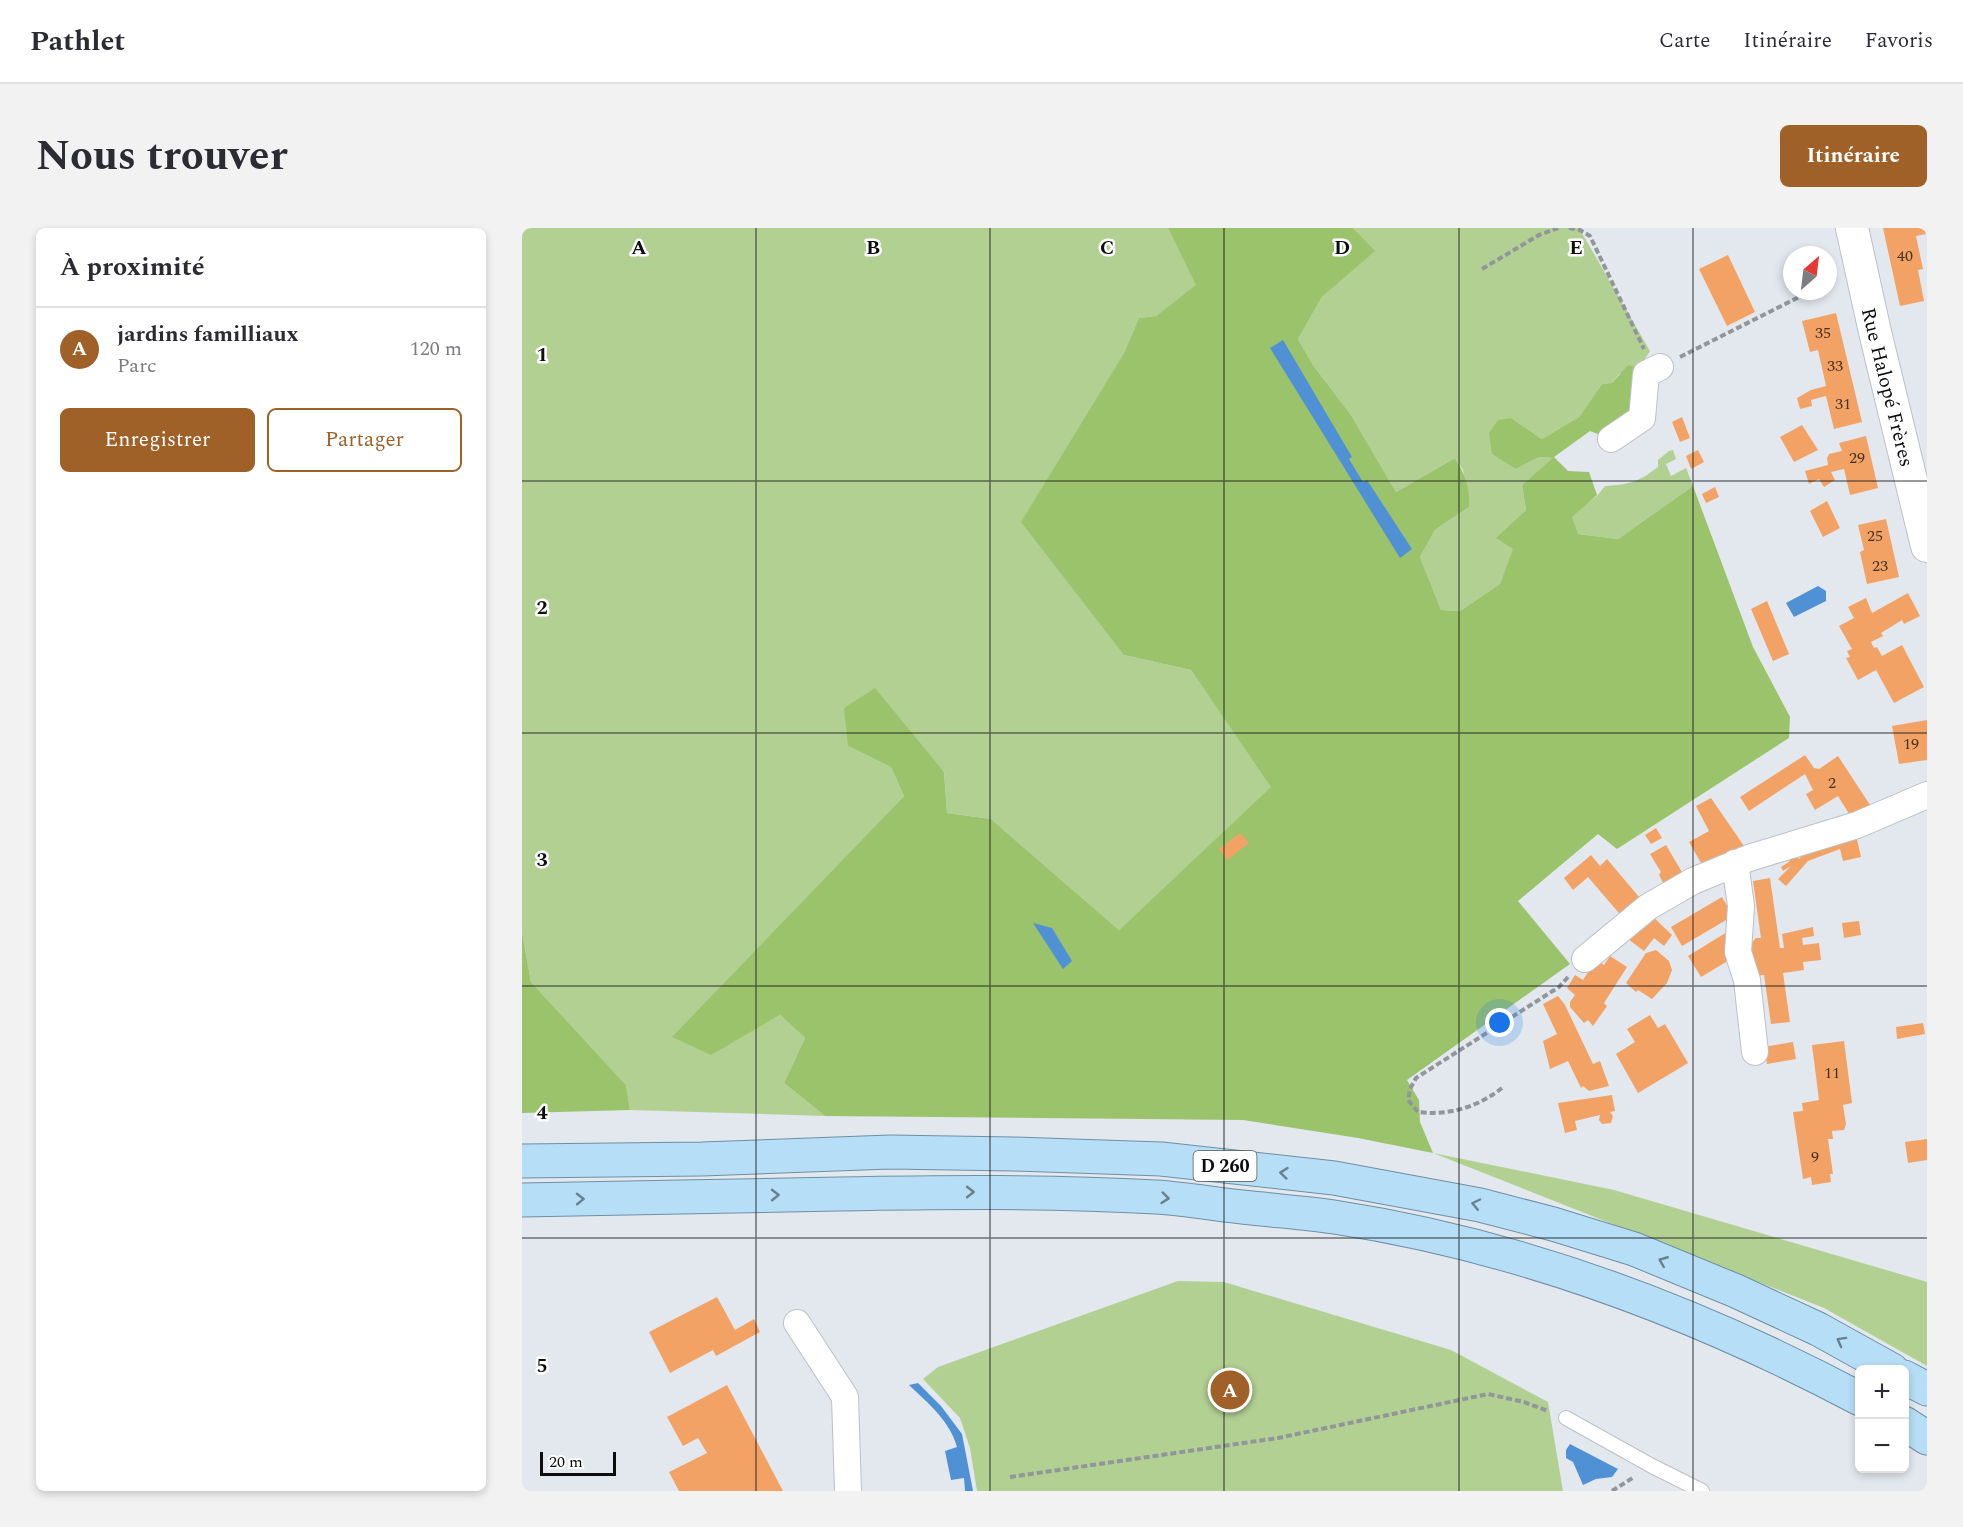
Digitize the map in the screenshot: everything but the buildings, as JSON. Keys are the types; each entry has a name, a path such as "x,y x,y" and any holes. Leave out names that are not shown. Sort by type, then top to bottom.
{"highway":[{"name":"D 260","path":"522,1161 702,1159 890,1152 1013,1154 1161,1159 1334,1178 1480,1205 1634,1249 1736,1291 1818,1329 1883,1365"},
{"name":"D 260","path":"522,1200 948,1192 1066,1193 1160,1197 1334,1217 1446,1239 1531,1262 1635,1297 1720,1330 1855,1396"},
{"path":"1909,1379 1927,1389"},
{"path":"1909,1426 1927,1437"}],"street":[{"name":"Rue Halopé Frères","path":"1852,228 1875,332 1918,474 1927,546"},
{"path":"1611,439 1642,418 1646,374 1660,367"},
{"path":"1585,959 1648,907 1693,881 1734,863 1857,825 1927,795"},
{"path":"1734,863 1741,906 1738,952 1747,980 1755,1052"},
{"path":"796,1323 845,1397 848,1491"}],"lane":[{"path":"1566,1418 1702,1491"}],"path":[{"path":"1482,269 1539,235 1558,228"},
{"path":"1569,228 1580,230 1590,237 1646,353 1660,367 1793,300"},
{"path":"1502,1088 1488,1100 1434,1114 1418,1112 1408,1100 1410,1089 1416,1078 1558,987 1585,959"},
{"path":"1010,1477 1278,1438 1488,1394 1524,1402 1566,1418"}],"green space":[{"path":"522,228 1168,228 1197,285 1156,316 1139,318 1123,355 1124,655 1191,670 1272,787 1119,930 991,819 947,813 944,771 848,746 891,767 904,796 673,1037 711,1054 780,1015 805,1038 784,1083 825,1116 630,1110 626,1085 531,982 522,932"},
{"path":"1168,228 1353,228 1375,251 1322,297 1298,339 1313,365 1351,415 1396,492 1455,458 1459,464 1468,487 1469,507 1435,530 1420,557 1441,610 1460,611 1500,584 1513,549 1496,538 1526,510 1522,485 1553,458 1539,457 1516,469 1492,454 1489,433 1498,420 1511,418 1542,439 1579,417 1602,384 1612,383 1628,365 1639,368 1636,397 1628,414 1616,419 1603,436 1590,431 1554,457 1568,471 1589,472 1597,495 1572,517 1578,534 1618,539 1693,486 1753,647 1790,717 1789,738 1617,849 1598,834 1518,901 1570,964 1407,1080 1419,1100 1420,1122 1433,1153 1358,1138 1243,1120 825,1116 784,1083 805,1038 780,1015 711,1055 672,1037 904,796 891,767 848,746 844,708 875,688 944,772 947,813 991,819 1119,930 1271,787 1191,670 1124,655 1021,522 1123,355 1139,318 1156,316 1196,285"},
{"path":"1353,228 1579,228 1650,351 1639,368 1619,374 1612,383 1602,384 1579,417 1542,439 1511,418 1516,469 1539,457 1554,458 1522,485 1526,510 1497,538 1514,549 1500,584 1460,611 1441,610 1420,557 1435,530 1469,507 1463,470 1455,458 1396,492 1351,415 1313,365 1298,339 1322,297 1374,251"},
{"path":"1673,450 1676,459 1666,464 1671,476 1686,468 1693,486 1618,539 1578,534 1569,516 1597,496 1605,486 1639,480 1658,467 1658,460"},
{"path":"522,932 531,982 626,1085 630,1110 522,1113"},
{"path":"1433,1153 1614,1190 1927,1282 1927,1366 1824,1308"},
{"path":"1178,1281 1224,1282 1451,1350 1548,1402 1563,1491 977,1491 970,1448 960,1418 923,1379 938,1367"}],"water":[{"path":"1283,340 1352,457 1349,459 1363,482 1367,480 1412,549 1400,558 1270,348"},
{"path":"1818,586 1826,591 1826,601 1794,617 1786,603"},
{"path":"1033,923 1052,928 1072,961 1063,969"},
{"path":"918,1383 941,1406 962,1434 973,1491 965,1491 964,1478 951,1480 945,1451 957,1447 954,1438 944,1421 909,1385"},
{"path":"1570,1444 1618,1469 1612,1477 1596,1479 1583,1485 1573,1462 1566,1458 1566,1450"}],"place":[{"name":"jardins familliaux","path":"1230,1390"}]}
